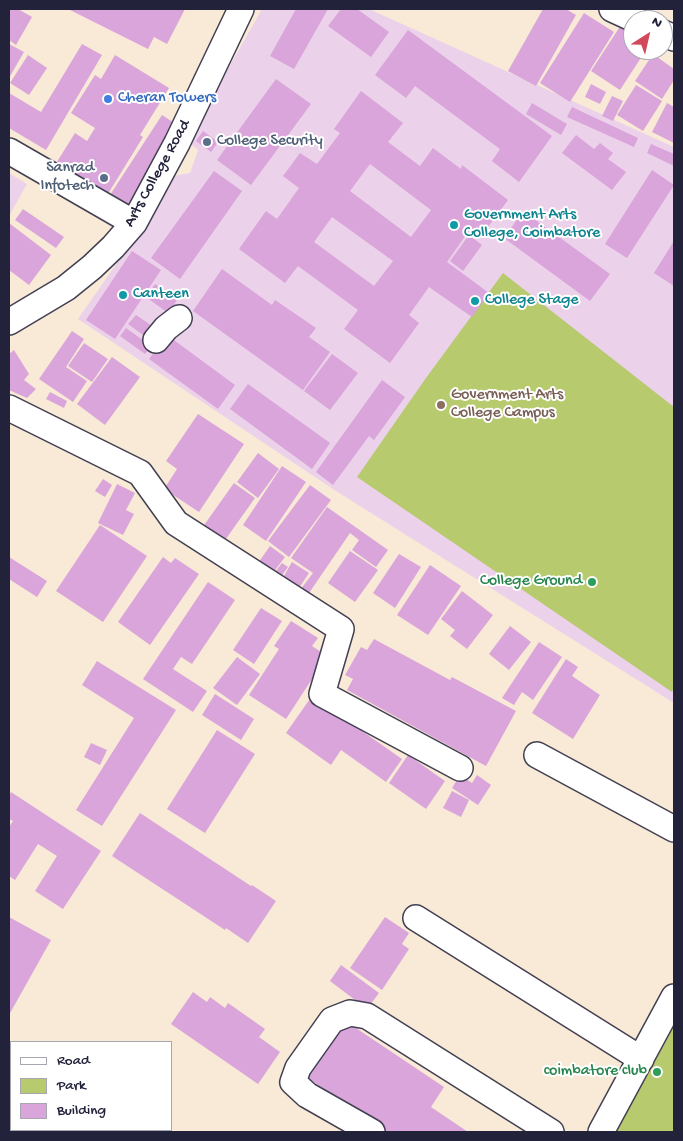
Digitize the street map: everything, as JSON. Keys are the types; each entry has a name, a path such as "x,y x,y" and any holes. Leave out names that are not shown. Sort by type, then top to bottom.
{"street":[{"name":"Arts College Road","path":"9,322 66,288 113,247 134,222 178,142 241,9"},
{"path":"9,151 134,222"},
{"path":"156,340 166,328 179,318"},
{"path":"9,408 140,473 176,523 342,629 322,694 460,768"},
{"path":"538,755 674,829"},
{"path":"416,918 640,1059"},
{"path":"602,1132 674,997"},
{"path":"372,1132 307,1095 293,1082 298,1068 332,1020 350,1013 367,1016 550,1132"}],"shaded area":[{"name":"Government Arts College Campus","path":"262,9 369,9 674,147 674,703 336,491 78,319 126,250 141,234 163,197 167,183 172,176 190,173 198,150 187,141"},
{"path":"9,173 27,184 9,216"}],"green space":[{"name":"College Ground","path":"503,273 674,407 674,687 672,692 357,477 426,378"},
{"name":"coimbatore club","path":"674,1011 674,1132 606,1132"}],"building":[{"path":"9,9 18,9 32,17 16,45 9,40"},
{"path":"68,9 185,9 167,44 154,37 148,49"},
{"path":"296,9 328,9 294,69 270,56"},
{"path":"341,9 357,9 389,32 371,57 328,26"},
{"path":"543,9 566,9 576,15 536,86 508,71"},
{"path":"584,13 614,32 570,102 540,83"},
{"path":"621,25 623,26 623,60 640,60 620,90 591,71"},
{"path":"408,30 552,136 519,182 492,161 500,149 415,86 406,98 375,75"},
{"path":"9,44 24,52 9,78"},
{"path":"82,44 102,55 46,150 9,128 9,93 41,112"},
{"path":"28,55 47,68 29,95 10,83"},
{"path":"115,55 169,88 140,135 143,137 106,197 55,165 75,133 87,141 95,128 71,113 95,75 101,79"},
{"path":"649,60 661,60 674,69 674,80 662,99 635,81"},
{"path":"276,79 311,104 251,185 217,160"},
{"path":"591,84 606,92 600,104 585,97"},
{"path":"636,85 662,101 643,131 617,115"},
{"name":"Government Arts College, Coimbatore","path":"361,91 403,123 388,142 420,166 433,148 461,169 462,165 508,200 479,239 468,232 447,262 489,293 472,317 429,287 409,315 419,323 390,363 344,329 358,310 298,266 285,283 239,249 266,211 277,219 299,188 283,176 300,153 317,164 340,133 334,129","holes":["370,164 431,210 411,237 350,191","332,217 393,261 374,286 314,242"]},
{"path":"612,96 623,101 613,121 602,116"},
{"path":"532,103 567,124 561,135 526,114"},
{"path":"667,103 674,107 674,143 652,132"},
{"path":"572,107 638,138 634,147 567,117"},
{"path":"162,115 179,126 125,210 108,198"},
{"name":"College Security","path":"203,131 218,142 211,152 196,141"},
{"path":"576,135 594,149 600,143 613,153 608,159 626,172 612,190 562,153"},
{"path":"651,144 674,154 674,166 647,153"},
{"path":"652,170 674,185 627,258 605,244"},
{"path":"214,171 242,191 180,279 151,258"},
{"path":"23,209 64,237 56,248 15,220"},
{"path":"523,211 610,274 590,301 504,238"},
{"path":"9,223 51,255 29,285 9,270"},
{"path":"469,235 482,245 463,271 450,261"},
{"path":"674,241 674,286 654,273"},
{"name":"Canteen","path":"132,251 161,270 115,339 86,320"},
{"path":"222,269 272,305 275,300 316,328 309,337 330,352 303,390 193,311"},
{"path":"155,284 177,300 168,313 146,297"},
{"path":"136,315 158,330 150,340 128,324"},
{"path":"126,328 151,346 145,354 120,336"},
{"path":"72,331 84,339 66,367 87,381 73,402 39,379"},
{"path":"167,335 235,385 218,409 149,359"},
{"path":"84,343 108,359 92,382 68,366"},
{"path":"14,350 29,374 24,380 36,389 27,398 9,390 9,354"},
{"path":"332,354 358,373 330,410 304,391"},
{"path":"112,357 140,377 105,425 77,404"},
{"path":"382,380 405,397 374,440 369,436 333,485 316,472"},
{"path":"248,384 330,443 312,469 230,409"},
{"path":"50,392 67,401 64,408 46,399"},
{"path":"198,414 244,444 199,512 164,489 177,469 166,461"},
{"path":"258,453 279,469 258,498 237,482"},
{"path":"282,466 306,482 266,541 243,525"},
{"path":"103,479 112,485 105,497 95,491"},
{"path":"234,483 255,498 223,543 202,528"},
{"path":"117,484 135,493 126,510 134,514 123,535 98,523"},
{"path":"310,485 331,500 289,557 268,541"},
{"path":"327,507 388,550 376,567 352,550 359,540 350,533 307,596 300,590 313,573 291,558"},
{"path":"100,525 147,556 103,622 56,591"},
{"path":"270,546 285,557 270,577 256,566"},
{"path":"350,551 378,570 355,602 328,583"},
{"path":"399,554 421,567 395,608 373,593"},
{"path":"9,557 47,581 37,597 9,579"},
{"path":"163,557 171,563 175,558 199,574 150,645 118,622"},
{"path":"292,562 309,573 297,591 281,581"},
{"path":"282,563 288,567 278,581 272,576"},
{"path":"430,565 461,586 428,635 397,615"},
{"path":"208,582 235,600 192,664 181,657 173,669 207,691 193,712 143,679"},
{"path":"462,591 493,615 467,649 450,636 455,630 441,619"},
{"path":"261,608 282,621 254,664 233,650"},
{"path":"291,621 318,638 312,646 327,656 286,719 249,695 279,649 274,646"},
{"path":"510,626 531,642 509,670 489,654"},
{"path":"374,639 450,680 452,677 516,711 486,766 347,690 353,679 345,675 361,647 367,650"},
{"path":"539,642 562,657 533,700 522,692 514,705 502,698"},
{"path":"237,657 260,674 237,705 213,688"},
{"path":"566,659 578,667 572,676 600,695 573,739 532,713"},
{"path":"97,661 176,710 102,826 76,810 134,718 82,685"},
{"path":"215,694 254,719 241,740 202,715"},
{"path":"312,696 402,759 386,782 341,750 331,765 286,733"},
{"path":"217,730 255,754 205,833 167,809"},
{"path":"91,743 107,750 100,765 84,757"},
{"path":"408,755 445,781 426,809 389,783"},
{"path":"460,775 472,783 477,775 491,785 478,805 452,788"},
{"path":"452,791 469,800 461,817 443,808"},
{"path":"11,792 101,851 63,909 35,891 57,856 38,844 15,880 9,876 9,827 13,821 9,819 9,796"},
{"path":"140,813 276,901 248,943 112,856"},
{"path":"9,917 51,940 9,1015"},
{"path":"385,917 409,933 402,944 409,949 382,990 350,968"},
{"path":"341,965 379,993 367,1009 330,981"},
{"path":"193,992 207,1002 210,997 225,1008 228,1003 265,1029 259,1037 280,1052 258,1084 171,1024"},
{"path":"344,1020 444,1087 431,1107 468,1132 385,1132 383,1131 384,1129 306,1077"}],"place":[{"name":"Cheran Towers","path":"108,99"},
{"name":"College Security","path":"207,142"},
{"name":"Sanrad Infotech","path":"104,178"},
{"name":"Government Arts College, Coimbatore","path":"454,225"},
{"name":"Canteen","path":"123,295"},
{"name":"College Stage","path":"475,301"},
{"name":"Government Arts College Campus","path":"441,405"},
{"name":"College Ground","path":"592,582"},
{"name":"coimbatore club","path":"657,1072"}]}
